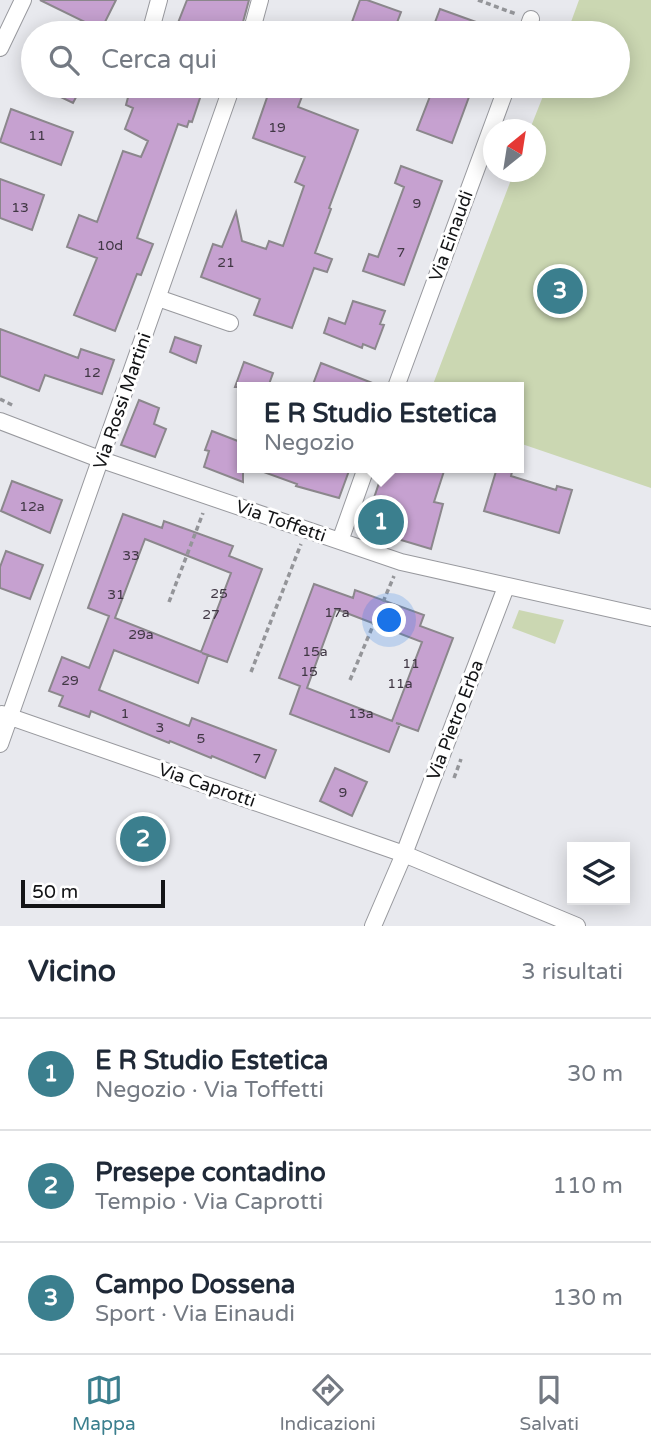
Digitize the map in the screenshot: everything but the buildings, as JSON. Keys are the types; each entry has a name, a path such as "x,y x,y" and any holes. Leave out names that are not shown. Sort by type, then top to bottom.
{"street":[{"path":"0,48 23,0"},
{"path":"153,21 159,0"},
{"path":"255,21 261,0"},
{"name":"Via Rossi Martini","path":"0,744 5,715 102,460 228,98"},
{"name":"Via Einaudi","path":"398,382 503,98"},
{"path":"158,298 230,323"},
{"name":"Via Toffetti","path":"0,421 102,460 401,562 651,618"},
{"path":"340,541 364,473"},
{"name":"Via Pietro Erba","path":"373,926 404,854 506,587"},
{"name":"Via Caprotti","path":"5,715 404,854"},
{"path":"404,854 577,926"}],"path":[{"path":"478,0 518,21"},
{"path":"0,398 21,410"},
{"path":"169,603 210,496"},
{"path":"251,672 306,530"},
{"path":"350,680 401,562"},
{"path":"451,784 465,747"}],"green space":[{"path":"579,0 651,0 651,488 524,445 524,382 434,382 510,182 546,182 546,119 534,119 542,98 630,98 630,21 571,21"},
{"path":"519,610 564,620 555,644 512,628"}],"place":[{"name":"Campo Dossena","path":"560,291"},
{"name":"E R Studio Estetica","path":"381,522"},
{"name":"Presepe contadino","path":"143,839"}]}
